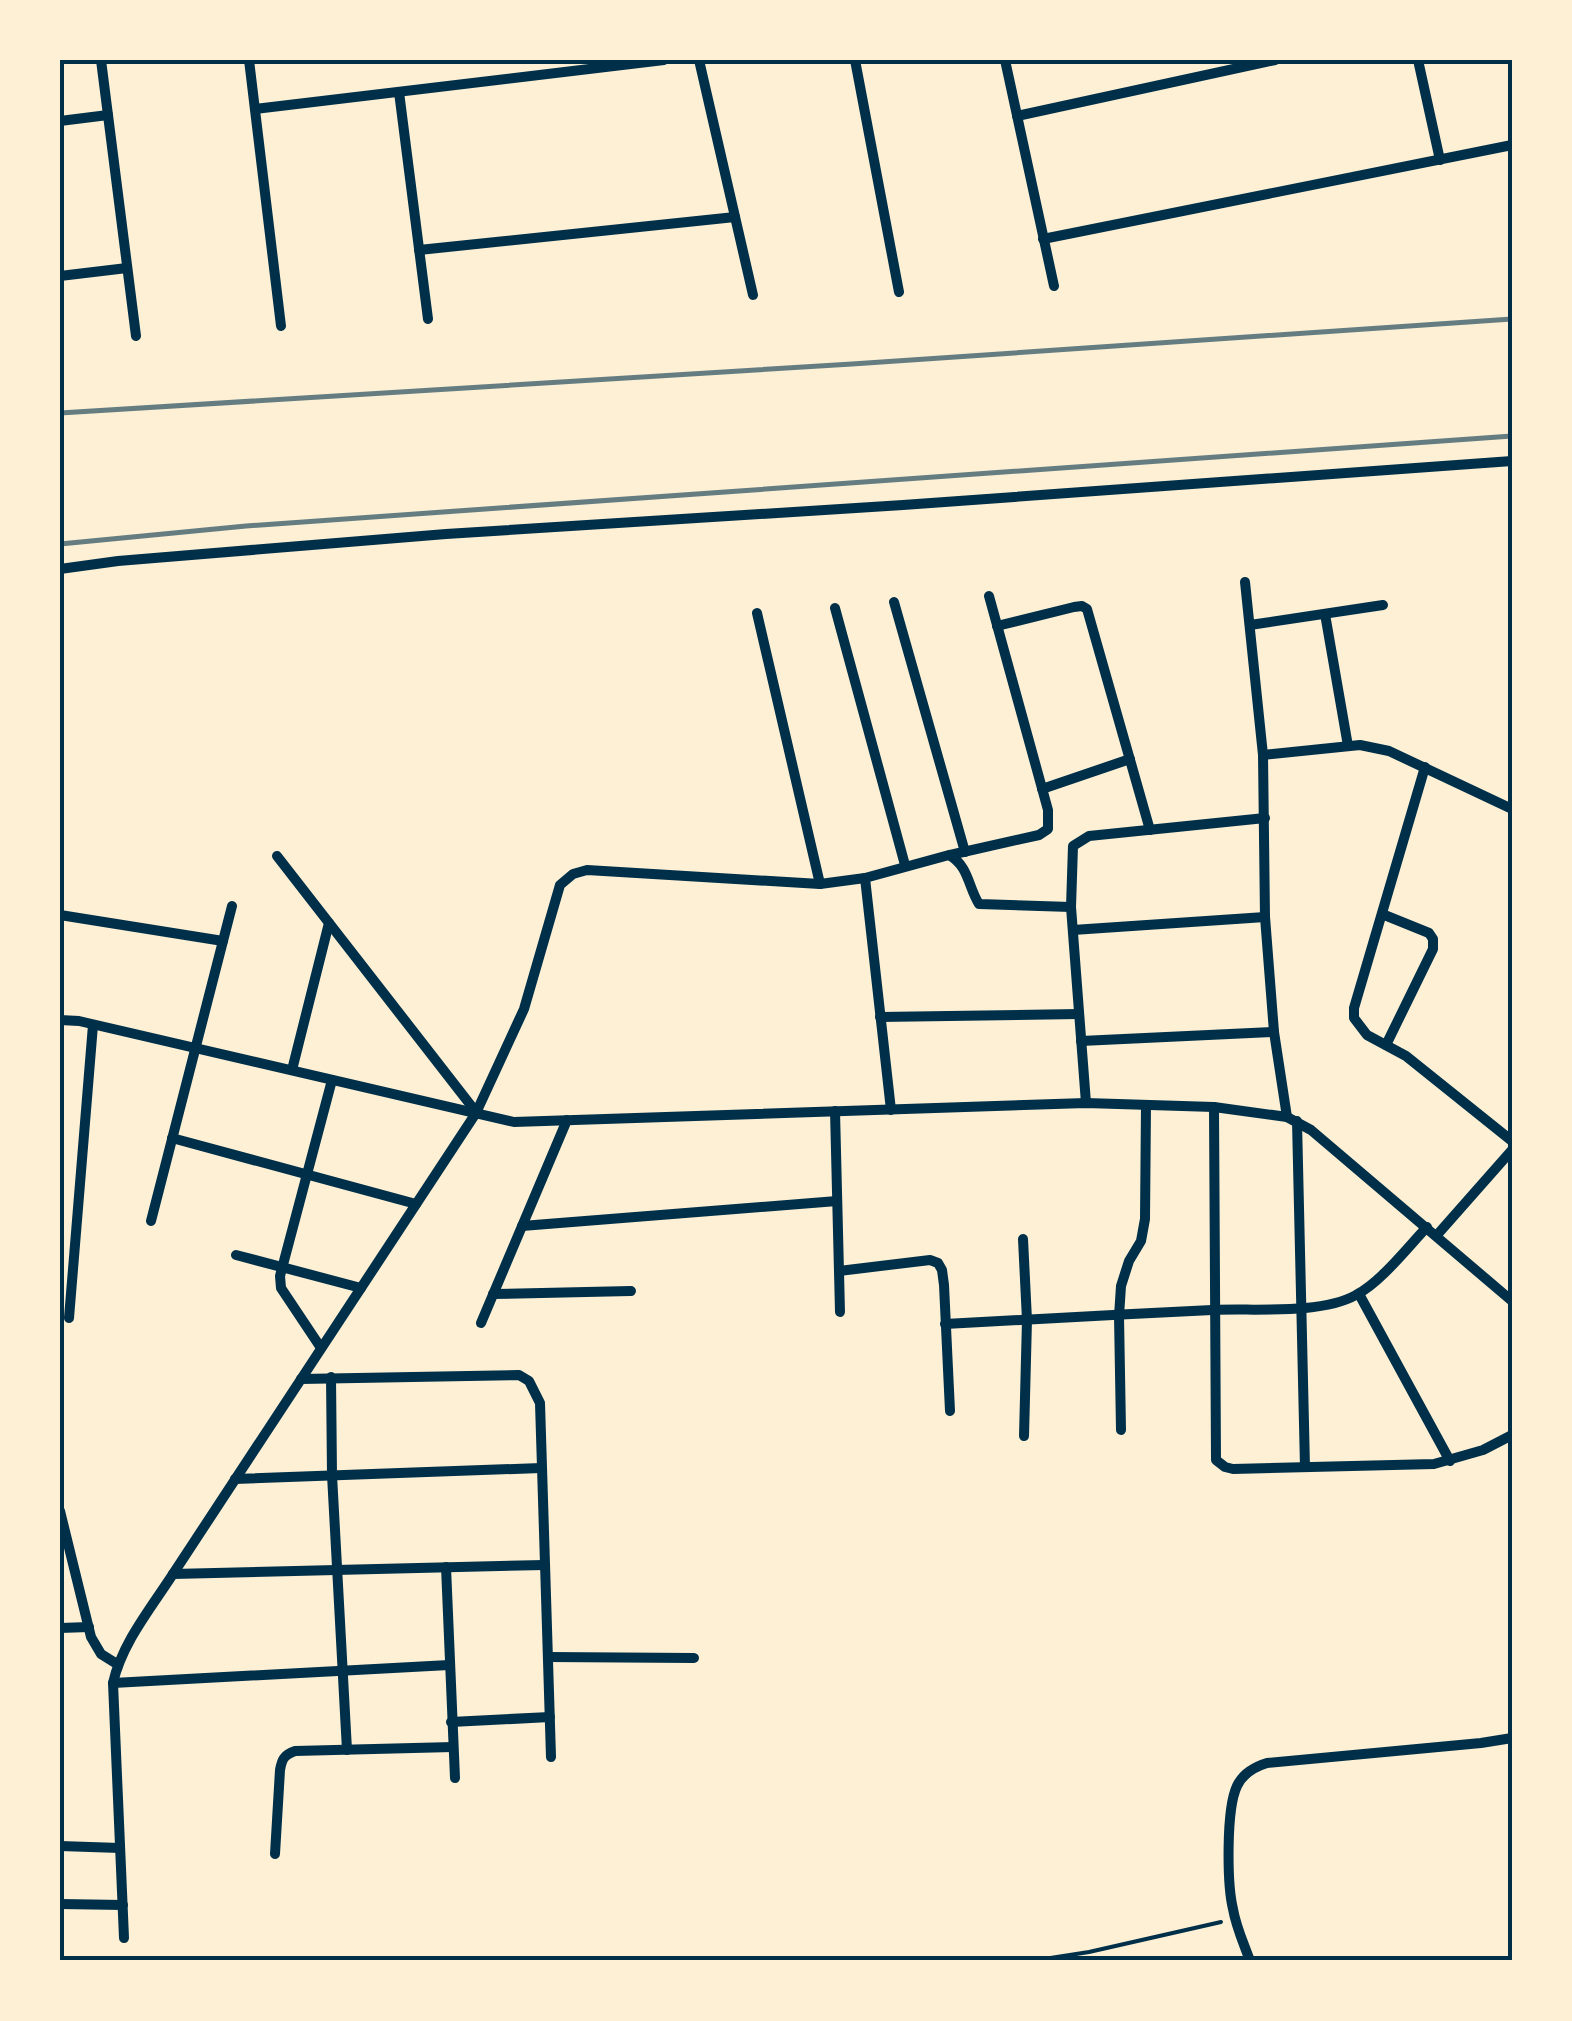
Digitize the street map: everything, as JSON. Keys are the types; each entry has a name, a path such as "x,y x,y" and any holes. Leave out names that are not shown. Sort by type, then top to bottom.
{"street":[{"path":"101,60 136,336"},
{"path":"249,60 281,326"},
{"path":"255,109 664,60"},
{"path":"699,60 753,295"},
{"path":"854,60 899,292"},
{"path":"1005,60 1054,286"},
{"path":"1017,116 1275,60"},
{"path":"1418,60 1440,160"},
{"path":"399,92 428,320"},
{"path":"60,121 108,115"},
{"path":"1043,239 1512,145"},
{"path":"420,250 735,217"},
{"path":"60,276 128,268"},
{"path":"60,569 446,534 1512,461"},
{"path":"1245,582 1264,756 1266,917 1274,1032 1292,1119 1305,1467"},
{"path":"124,1938 113,1683 117,1664 476,1113 524,1009 560,885 573,874 587,870 820,884 864,878 1038,835 1048,829 1048,810 989,596"},
{"path":"894,602 965,852"},
{"path":"1250,625 1383,605"},
{"path":"997,626 1082,606 1086,609 1150,830"},
{"path":"835,608 905,865"},
{"path":"757,613 820,884"},
{"path":"1325,614 1348,746"},
{"path":"1264,756 1360,745 1426,767 1512,808"},
{"path":"1042,788 1130,759"},
{"path":"1426,767 1354,1018 1368,1034 1406,1056 1512,1142"},
{"path":"1086,1103 1072,930 1073,846 1090,836 1265,818"},
{"path":"950,855 965,870 980,904 1071,906"},
{"path":"277,856 476,1113"},
{"path":"864,878 891,1110"},
{"path":"151,1221 232,906"},
{"path":"60,914 223,941"},
{"path":"1382,914 1429,933 1433,949 1386,1045"},
{"path":"1072,930 1266,917"},
{"path":"292,1070 329,923"},
{"path":"880,1017 1079,1014"},
{"path":"60,1020 93,1024 514,1122 1086,1103 1214,1107 1292,1119 1311,1130 1512,1301"},
{"path":"69,1318 93,1024"},
{"path":"1081,1040 1274,1032"},
{"path":"321,1348 281,1288 332,1080"},
{"path":"1121,1430 1119,1316 1124,1273 1141,1241 1145,1219 1146,1105"},
{"path":"1214,1107 1216,1460 1233,1469 1434,1464 1483,1450 1512,1435"},
{"path":"835,1111 840,1312"},
{"path":"482,1322 567,1120"},
{"path":"172,1138 416,1204"},
{"path":"946,1324 1302,1308 1342,1302 1359,1294 1432,1231 1512,1150"},
{"path":"522,1226 837,1201"},
{"path":"1023,1239 1027,1320 1024,1436"},
{"path":"236,1255 361,1288"},
{"path":"839,1271 938,1262 942,1270 950,1411"},
{"path":"493,1294 631,1292"},
{"path":"1359,1294 1450,1461"},
{"path":"301,1379 519,1375 529,1381 540,1403 551,1757"},
{"path":"332,1377 332,1475 347,1750"},
{"path":"236,1479 541,1468"},
{"path":"60,1511 89,1627 101,1654 117,1664"},
{"path":"173,1574 544,1565"},
{"path":"446,1568 455,1778"},
{"path":"60,1628 89,1627"},
{"path":"548,1656 694,1658"},
{"path":"113,1683 450,1666"},
{"path":"451,1722 550,1717"},
{"path":"1250,1961 1235,1919 1228,1870 1233,1800 1246,1774 1267,1762 1512,1738"},
{"path":"275,1854 282,1759 295,1751 453,1747"},
{"path":"60,1846 120,1848"},
{"path":"60,1904 123,1905"}],"path":[{"path":"1032,1961 1235,1919"}],"railway":[{"path":"60,413 1512,319"},
{"path":"60,544 246,526 1512,436"}]}
